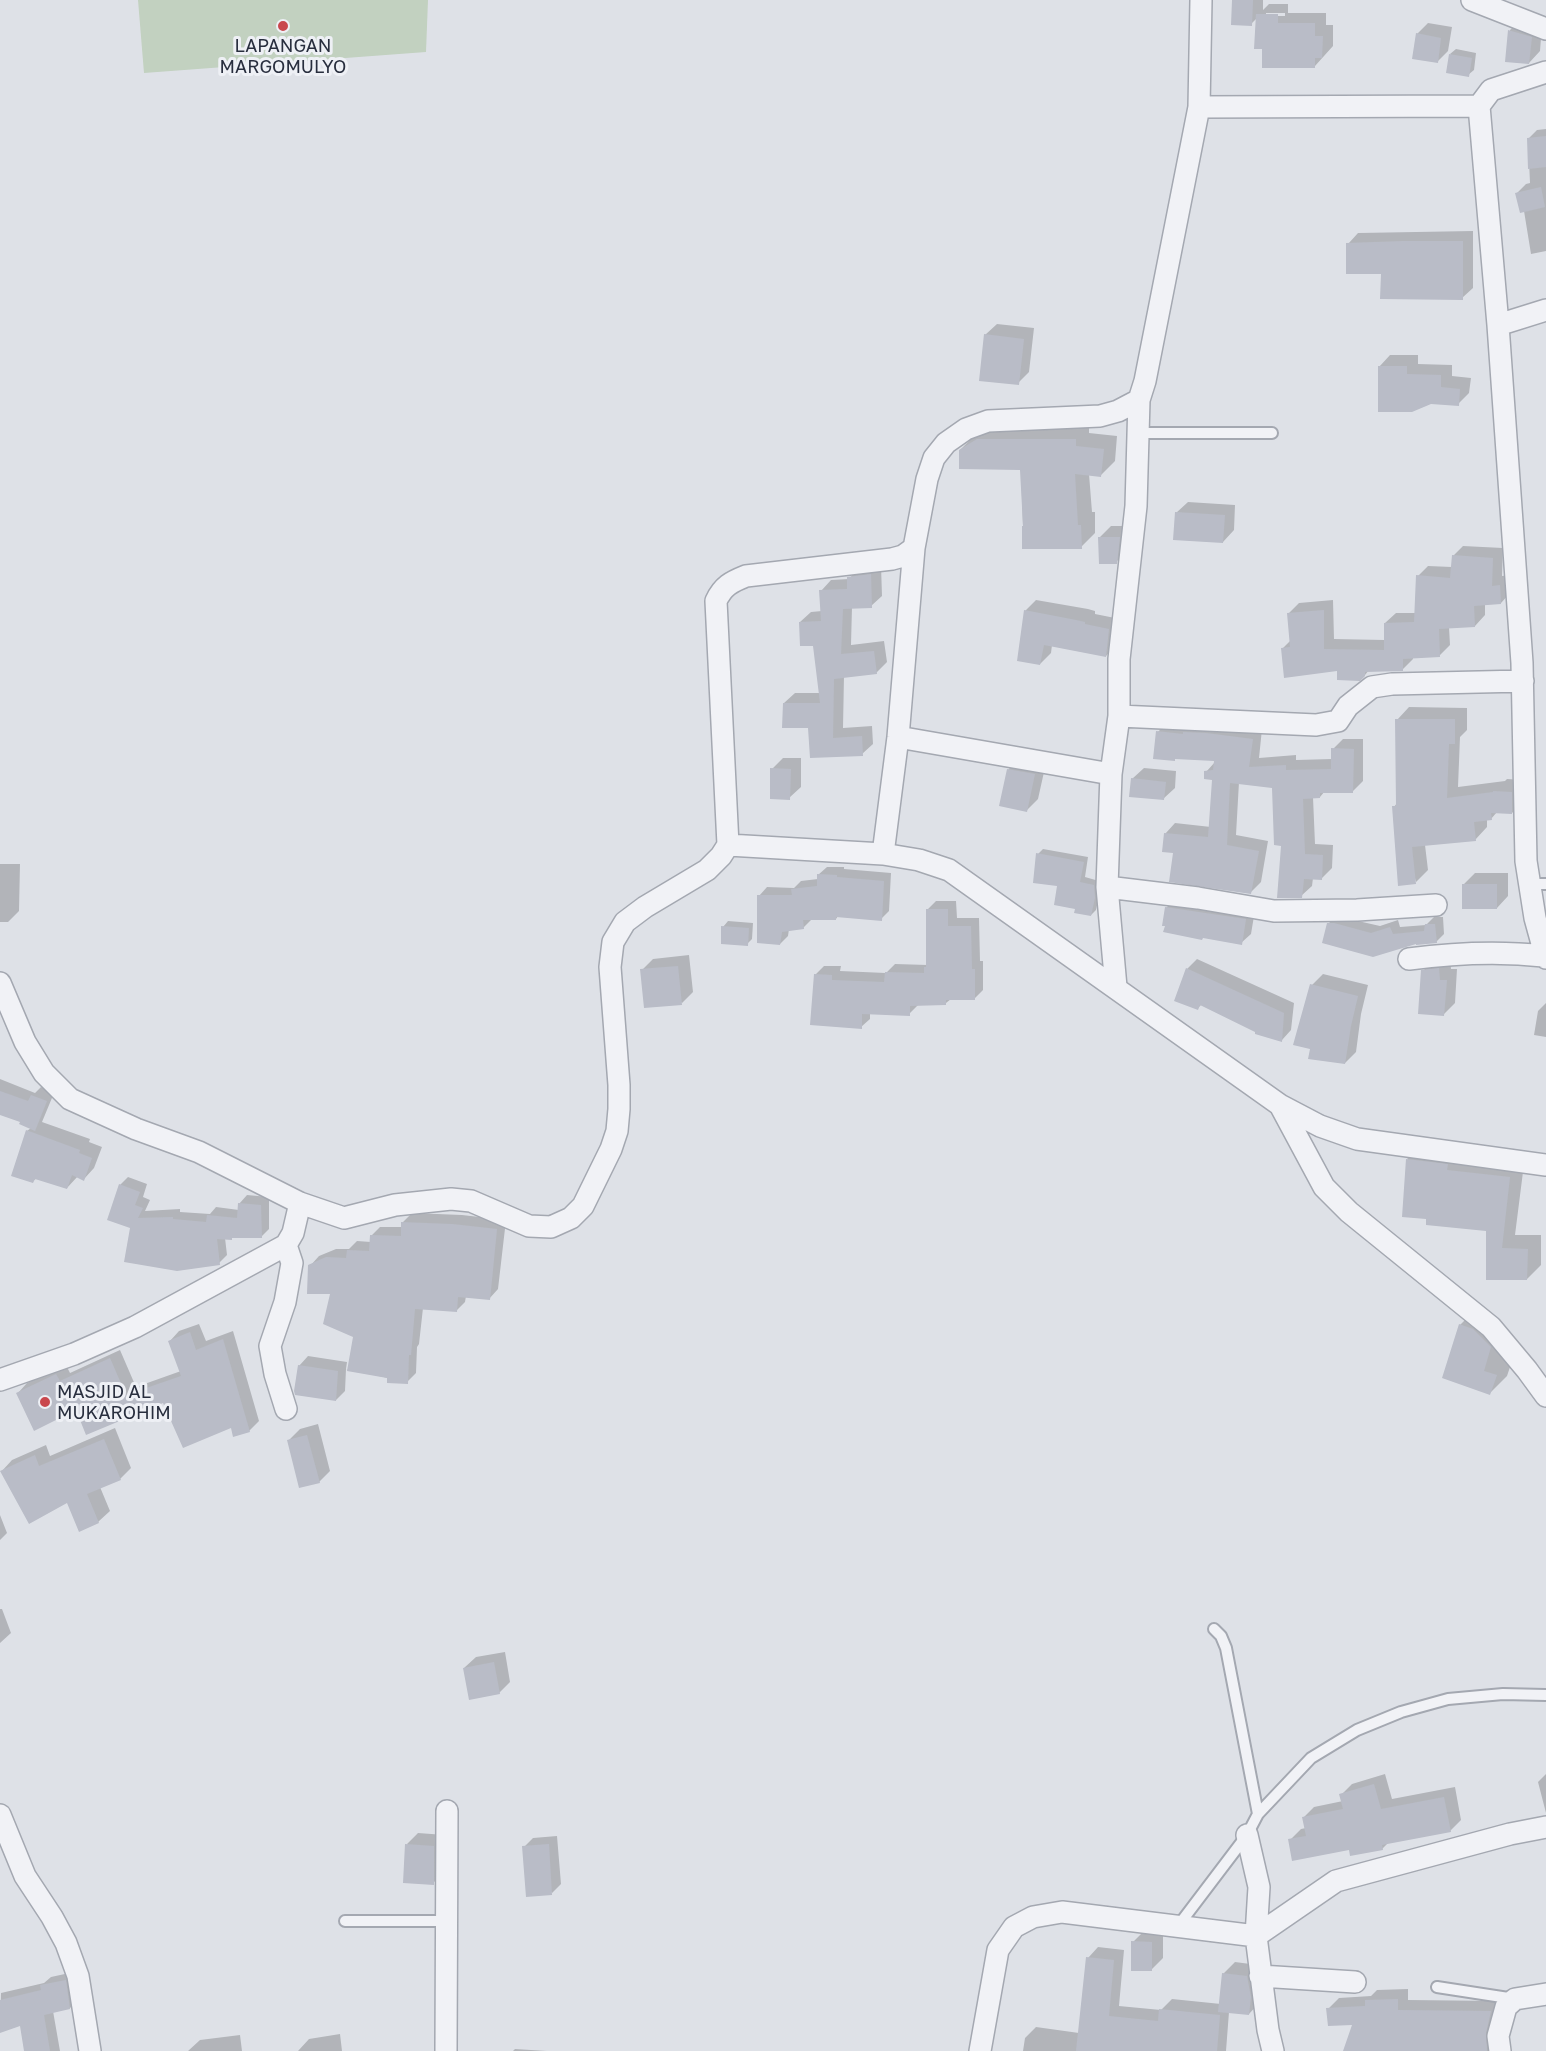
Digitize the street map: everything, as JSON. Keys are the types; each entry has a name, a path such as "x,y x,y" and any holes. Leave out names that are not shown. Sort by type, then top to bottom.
{"street":[{"path":"1116,987 1107,887 1111,774 1119,716 1119,659 1136,506 1139,400 1145,381 1199,107 1201,0"},
{"path":"1472,0 1546,29"},
{"path":"1409,960 1507,952 1545,957 1538,884 1527,861 1523,681 1498,325 1479,106 1491,90 1546,72"},
{"path":"1199,107 1479,106"},
{"path":"1498,325 1546,310"},
{"path":"883,854 898,737 914,548 927,479 934,458 946,443 966,429 988,421 1100,416 1118,411 1139,400"},
{"path":"0,983 29,1050 44,1073 70,1099 136,1129 199,1152 300,1203 344,1218 395,1205 451,1199 471,1201 529,1226 551,1227 571,1218 583,1206 611,1149 617,1131 619,1084 610,967 614,942 625,922 645,907 707,870 728,845 716,601 721,590 729,583 746,576 892,559 903,556 914,548"},
{"path":"1119,716 1316,725 1338,721 1348,706 1371,687 1392,684 1523,681"},
{"path":"898,737 1111,774"},
{"path":"728,845 883,854 919,860 950,870 1280,1105 1320,1126 1357,1139 1546,1165"},
{"path":"1107,887 1197,898 1275,911 1357,910 1436,905"},
{"path":"1280,1105 1324,1187 1349,1212 1491,1327 1546,1396"},
{"path":"0,1380 74,1354 135,1327 286,1245 293,1233 300,1203"},
{"path":"286,1245 292,1263 285,1302 270,1346 275,1374 286,1409"},
{"path":"446,2051 447,1811"},
{"path":"0,1815 25,1876 66,1943 78,1976 90,2051"},
{"path":"980,2051 998,1950 1014,1926 1033,1917 1062,1912 1256,1936 1336,1881 1510,1833 1546,1827"},
{"path":"1247,1835 1259,1887 1256,1936 1260,1976 1273,2051"},
{"path":"1260,1976 1355,1982"},
{"path":"1500,2051 1498,2036 1506,2007 1515,1999 1546,1994"}],"lane":[{"path":"1138,433 1272,433"},
{"path":"1214,1629 1221,1636 1226,1648 1258,1814"},
{"path":"1178,1926 1247,1835 1258,1814 1311,1758 1357,1730 1401,1712 1448,1700 1503,1694 1546,1695"},
{"path":"345,1921 446,1921"},
{"path":"1437,1987 1515,1999"}],"green space":[{"name":"LAPANGAN MARGOMULYO","path":"138,0 428,0 426,52 144,73"}],"building":[{"path":"1232,0 1253,0 1252,26 1231,25"},
{"path":"1256,14 1278,14 1278,23 1315,23 1315,36 1323,36 1322,58 1315,58 1315,68 1262,68 1262,49 1254,49"},
{"path":"1508,30 1532,37 1529,64 1505,62"},
{"path":"1416,33 1441,38 1438,63 1412,59"},
{"path":"1449,54 1472,58 1469,77 1446,73"},
{"path":"1546,136 1546,167 1528,169 1527,138"},
{"path":"1541,187 1545,207 1520,213 1515,193"},
{"path":"1463,241 1463,300 1380,299 1381,274 1346,274 1346,243"},
{"path":"984,334 1024,339 1019,385 979,381"},
{"path":"1378,366 1407,366 1407,374 1441,375 1441,387 1460,389 1459,406 1431,404 1412,412 1378,412"},
{"path":"977,439 1076,439 1076,446 1104,449 1101,477 1075,474 1082,549 1022,549 1020,470 959,469 959,450"},
{"path":"1175,512 1225,515 1223,543 1173,540"},
{"path":"1098,537 1120,537 1117,564 1099,564"},
{"path":"1452,555 1493,558 1492,586 1500,585 1501,604 1474,606 1475,627 1439,629 1440,657 1403,659 1403,671 1365,672 1365,676 1360,681 1337,680 1337,671 1284,678 1281,648 1290,647 1287,613 1324,610 1324,649 1384,650 1384,623 1414,622 1416,575 1450,578"},
{"path":"871,574 872,608 843,609 841,654 874,651 877,674 834,679 833,738 862,736 863,756 810,758 808,728 782,728 783,703 820,703 813,646 800,646 799,622 821,621 819,590 847,589 847,577"},
{"path":"1024,610 1109,629 1106,657 1044,645 1040,665 1017,661"},
{"path":"1395,719 1455,719 1455,744 1449,744 1447,798 1493,791 1512,792 1512,814 1491,813 1492,820 1474,822 1476,841 1412,847 1416,884 1398,886 1392,806 1396,806"},
{"path":"1156,731 1183,734 1183,732 1206,733 1253,739 1249,767 1286,765 1286,770 1331,769 1331,748 1354,749 1353,793 1320,793 1320,798 1303,799 1305,854 1323,855 1322,880 1304,879 1302,898 1277,898 1281,846 1274,845 1272,788 1230,783 1227,845 1259,851 1251,894 1169,882 1173,853 1162,852 1164,833 1208,837 1212,780 1204,779 1204,771 1213,770 1214,761 1153,759"},
{"path":"770,768 791,769 790,800 770,799"},
{"path":"1007,769 1035,774 1027,812 999,806"},
{"path":"1131,778 1166,782 1164,800 1129,797"},
{"path":"1036,853 1084,862 1080,882 1094,885 1095,898 1091,916 1074,913 1075,909 1054,905 1057,886 1033,883"},
{"path":"817,874 884,881 882,921 836,917 836,920 803,920 804,929 782,932 780,945 757,943 757,895 792,895 791,889 817,886"},
{"path":"1462,884 1497,884 1497,909 1462,909"},
{"path":"1165,907 1246,919 1242,945 1163,932"},
{"path":"926,909 948,909 948,926 971,926 975,1000 946,1000 946,1005 910,1006 910,1016 862,1014 862,1029 810,1025 814,974 832,975 832,980 884,982 885,972 924,973 924,967 926,967"},
{"path":"1327,923 1371,933 1390,927 1393,934 1424,931 1425,924 1435,924 1437,943 1416,944 1373,957 1322,943"},
{"path":"721,926 749,928 748,946 721,944"},
{"path":"678,966 682,1005 644,1008 640,969"},
{"path":"1186,968 1284,1013 1282,1042 1255,1034 1200,1005 1198,1010 1174,1001"},
{"path":"1439,968 1440,980 1447,980 1444,1016 1418,1014 1421,970"},
{"path":"1310,984 1358,996 1345,1064 1308,1059 1310,1049 1293,1045"},
{"path":"0,1091 28,1101 31,1095 47,1101 35,1131 19,1124 20,1122 0,1115"},
{"path":"26,1130 80,1150 79,1153 92,1158 84,1181 72,1175 67,1189 35,1179 33,1183 11,1176"},
{"path":"1406,1159 1448,1164 1447,1170 1510,1177 1502,1248 1528,1249 1527,1280 1486,1280 1486,1231 1426,1225 1426,1219 1402,1217"},
{"path":"119,1184 140,1192 135,1205 143,1208 138,1218 173,1217 173,1219 206,1222 207,1215 237,1218 238,1203 261,1205 262,1238 217,1239 220,1265 177,1271 124,1262 130,1228 107,1220"},
{"path":"401,1222 497,1229 490,1300 458,1297 457,1312 415,1309 408,1384 387,1383 387,1378 347,1371 353,1337 323,1324 330,1294 307,1294 308,1265 326,1257 346,1258 347,1250 369,1251 370,1235 401,1236"},
{"path":"1459,1324 1473,1329 1491,1347 1484,1371 1497,1375 1490,1395 1442,1378"},
{"path":"190,1332 196,1350 223,1339 250,1432 233,1437 231,1428 183,1448 163,1403 86,1435 76,1410 34,1431 16,1393 56,1374 60,1381 110,1358 126,1395 181,1376 168,1341"},
{"path":"298,1365 338,1371 336,1401 295,1395"},
{"path":"307,1435 320,1483 299,1488 287,1440"},
{"path":"104,1439 121,1480 87,1494 99,1523 79,1532 67,1503 29,1524 0,1471 35,1455 39,1466"},
{"path":"494,1662 500,1694 469,1700 463,1668"},
{"path":"1374,1784 1381,1809 1444,1797 1451,1832 1382,1845 1383,1850 1350,1856 1349,1850 1292,1861 1288,1839 1306,1836 1302,1817 1343,1809 1339,1794"},
{"path":"405,1844 434,1846 434,1885 403,1883"},
{"path":"549,1844 552,1895 526,1897 522,1846"},
{"path":"1131,1941 1152,1942 1152,1971 1131,1971"},
{"path":"1086,1957 1114,1960 1109,2016 1158,2021 1159,2009 1220,2015 1217,2051 1076,2051"},
{"path":"1222,1973 1247,1976 1251,1997 1249,2015 1218,2012"},
{"path":"66,1980 70,2009 44,2015 50,2051 24,2051 20,2026 0,2033 0,2000 41,1990 40,1985"},
{"path":"1398,1999 1398,2010 1491,2011 1486,2033 1487,2051 1343,2051 1352,2025 1328,2026 1326,2008 1365,2006 1365,2000"}],"place":[{"name":"LAPANGAN MARGOMULYO","path":"283,26"},
{"name":"MASJID AL MUKAROHIM","path":"45,1402"}]}
